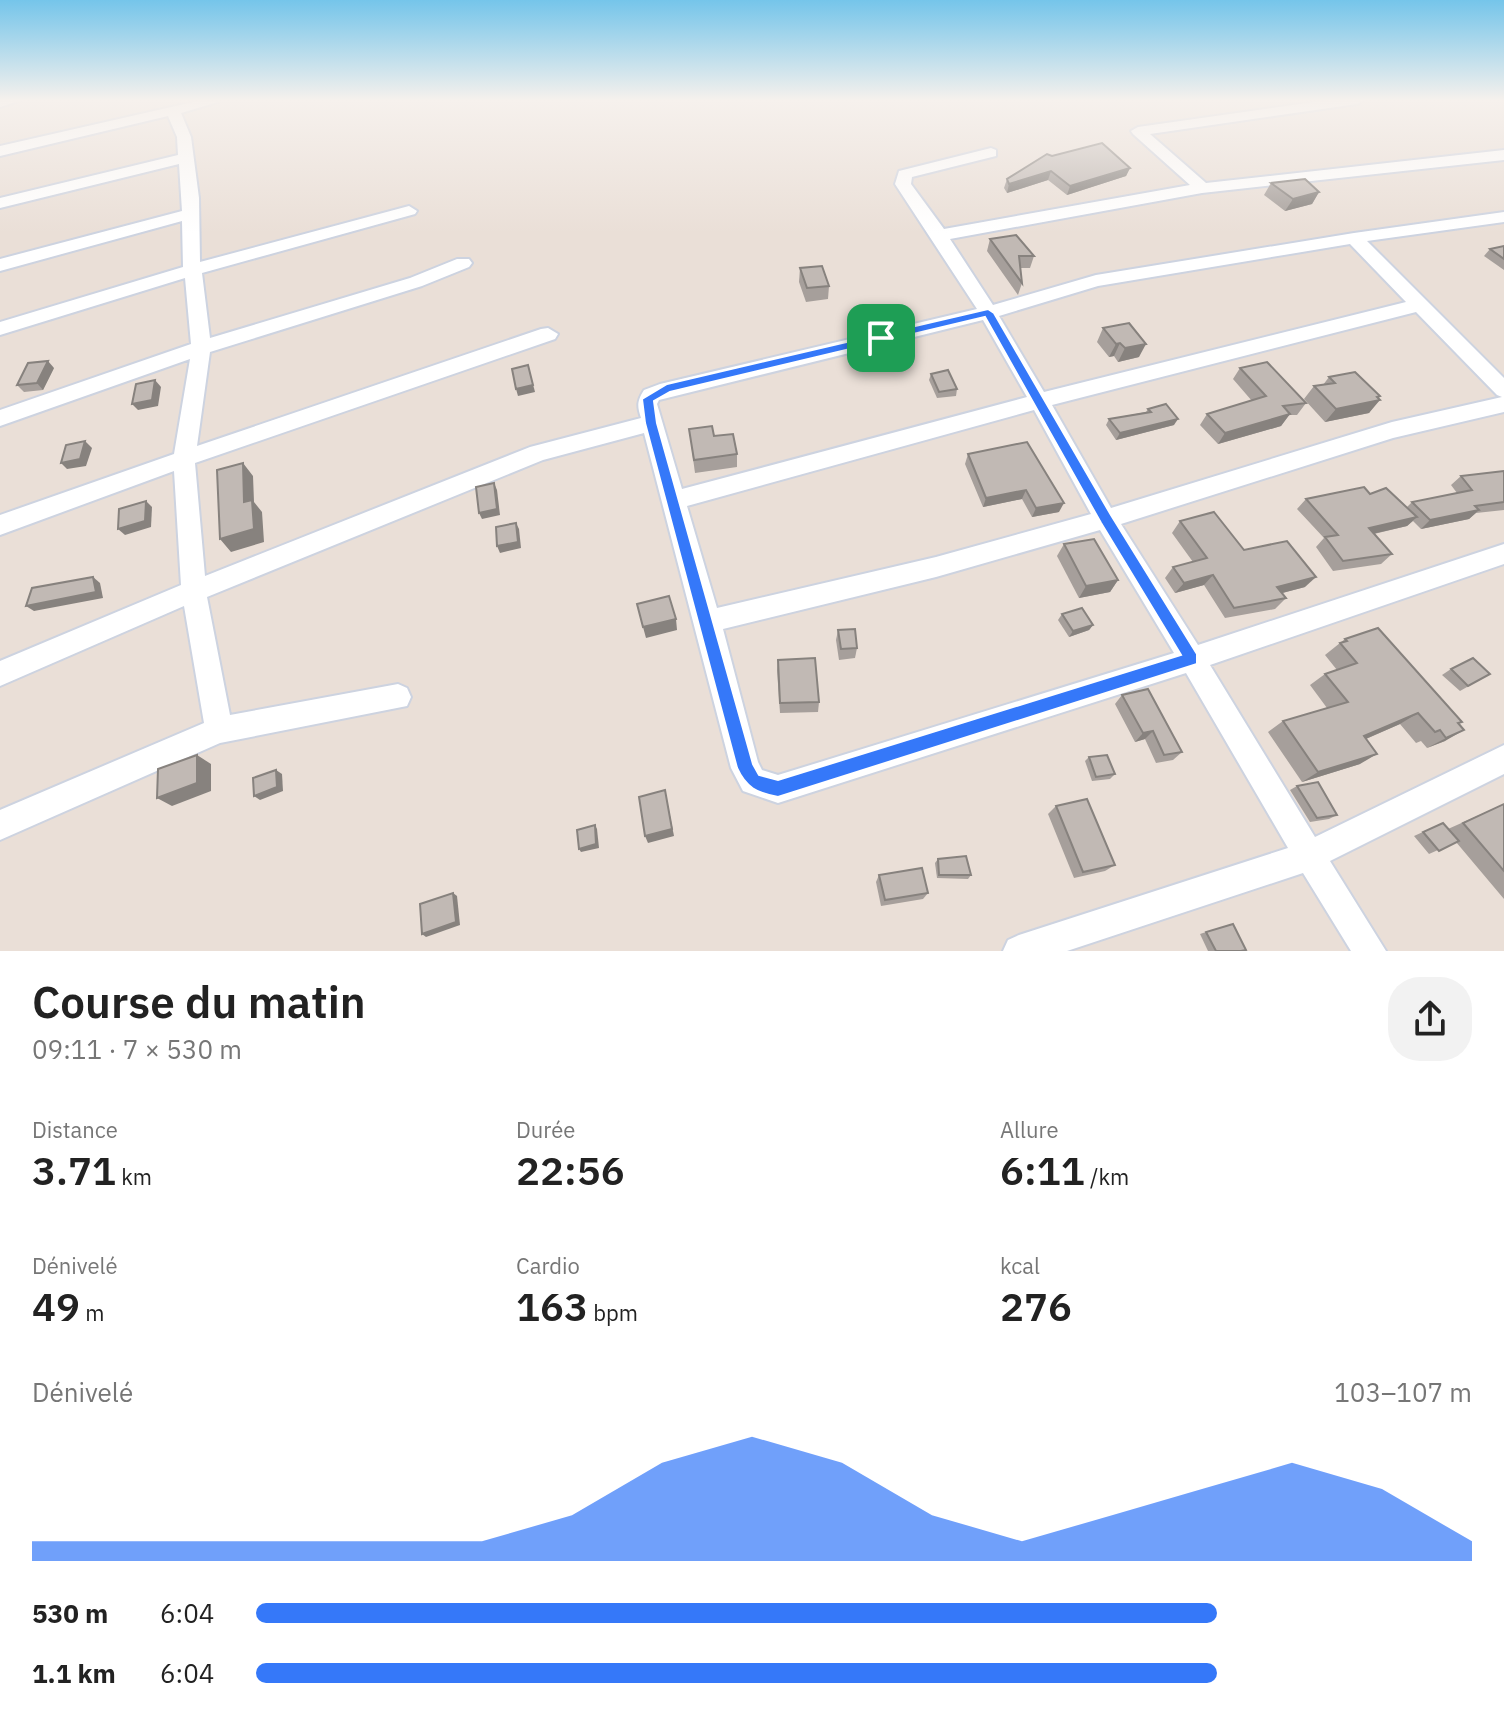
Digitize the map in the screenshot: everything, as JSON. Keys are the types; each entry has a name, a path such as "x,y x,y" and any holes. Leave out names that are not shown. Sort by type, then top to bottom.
{"street":[{"path":"0,151 29,144"},
{"path":"185,144 192,270 201,348 184,460 194,591 219,730"},
{"path":"1153,144 1202,188"},
{"path":"991,153 905,174 903,184 941,235 1307,857 1370,951"},
{"path":"941,235 1202,188 1504,155"},
{"path":"0,203 186,158"},
{"path":"0,329 192,270 409,211"},
{"path":"0,265 190,214"},
{"path":"1504,217 1354,238 1096,281 988,313 657,392 648,399 651,423 708,621 745,768 753,781 778,789 1192,659 1504,554"},
{"path":"1354,238 1504,390"},
{"path":"0,418 201,348 416,282 463,263"},
{"path":"672,501 1038,401 1422,304"},
{"path":"0,525 314,412 548,334"},
{"path":"708,621 936,567 1106,519 1392,430 1504,404"},
{"path":"0,674 194,591 538,453 651,423"},
{"path":"0,825 219,730 398,697"},
{"path":"1019,951 1307,857 1504,759"}],"building":[{"path":"1104,144 1130,168 1070,186 1051,171 1009,184 1007,179 1047,154 1052,156"},
{"path":"1305,179 1319,192 1293,199 1271,183"},
{"path":"1016,235 1034,256 1019,256 1022,283 990,239"},
{"path":"1504,246 1504,259 1490,249"},
{"path":"822,266 829,286 807,288 800,268"},
{"path":"1129,323 1146,344 1125,348 1120,343 1116,344 1103,328"},
{"path":"48,361 37,383 17,385 28,363"},
{"path":"1267,362 1306,403 1283,406 1290,414 1225,433 1207,414 1266,396 1240,368"},
{"path":"528,365 533,385 516,389 512,369"},
{"path":"948,370 957,389 939,392 931,374"},
{"path":"1355,372 1380,396 1377,397 1380,400 1336,409 1314,386 1335,383 1329,377"},
{"path":"155,380 152,400 132,404 136,384"},
{"path":"1166,404 1178,419 1120,433 1109,419 1151,412 1148,409"},
{"path":"712,426 714,436 733,434 737,454 694,460 689,429"},
{"path":"85,441 80,459 61,463 66,445"},
{"path":"1027,442 1064,503 1036,508 1026,490 986,498 968,454"},
{"path":"243,463 244,502 252,500 254,529 220,539 217,470"},
{"path":"1504,471 1504,502 1475,506 1479,510 1430,520 1412,502 1472,490 1461,476"},
{"path":"494,483 497,509 479,513 476,487"},
{"path":"1364,487 1370,494 1386,488 1417,517 1369,528 1392,554 1343,561 1325,537 1338,535 1306,499"},
{"path":"146,501 145,521 118,529 119,509"},
{"path":"1214,512 1244,550 1287,541 1316,577 1277,587 1286,598 1234,608 1213,575 1184,583 1173,567 1207,558 1180,521"},
{"path":"516,523 518,542 497,546 496,527"},
{"path":"1094,539 1118,580 1086,586 1064,544"},
{"path":"93,577 96,592 26,606 32,588"},
{"path":"669,596 676,619 643,627 637,604"},
{"path":"1082,608 1093,625 1073,631 1062,614"},
{"path":"1378,628 1462,722 1458,723 1464,730 1446,738 1440,730 1435,732 1418,713 1364,736 1377,754 1318,772 1283,721 1348,702 1325,674 1357,663 1340,643"},
{"path":"855,629 857,648 841,649 838,630"},
{"path":"815,658 819,702 780,703 778,660"},
{"path":"1473,658 1490,674 1468,686 1451,669"},
{"path":"1148,689 1182,752 1164,755 1153,731 1143,733 1122,695"},
{"path":"197,755 197,783 157,798 158,769"},
{"path":"1107,755 1115,774 1096,777 1089,757"},
{"path":"276,770 277,787 254,796 253,778"},
{"path":"1318,782 1337,815 1317,818 1297,786"},
{"path":"665,790 672,829 645,836 639,797"},
{"path":"1087,799 1115,865 1083,872 1056,806"},
{"path":"1504,804 1504,871 1463,823"},
{"path":"1443,823 1459,841 1439,851 1423,832"},
{"path":"595,825 596,844 579,849 577,830"},
{"path":"966,856 971,875 939,875 938,859"},
{"path":"922,868 928,893 885,900 879,875"},
{"path":"453,893 456,922 422,934 420,904"},
{"path":"1233,924 1246,950 1216,951 1206,932"}],"route":[{"path":"988,313 1106,519 1192,659 778,789 763,786 753,781 745,768 708,621 651,423 648,399 667,389 881,338 988,313"}]}
